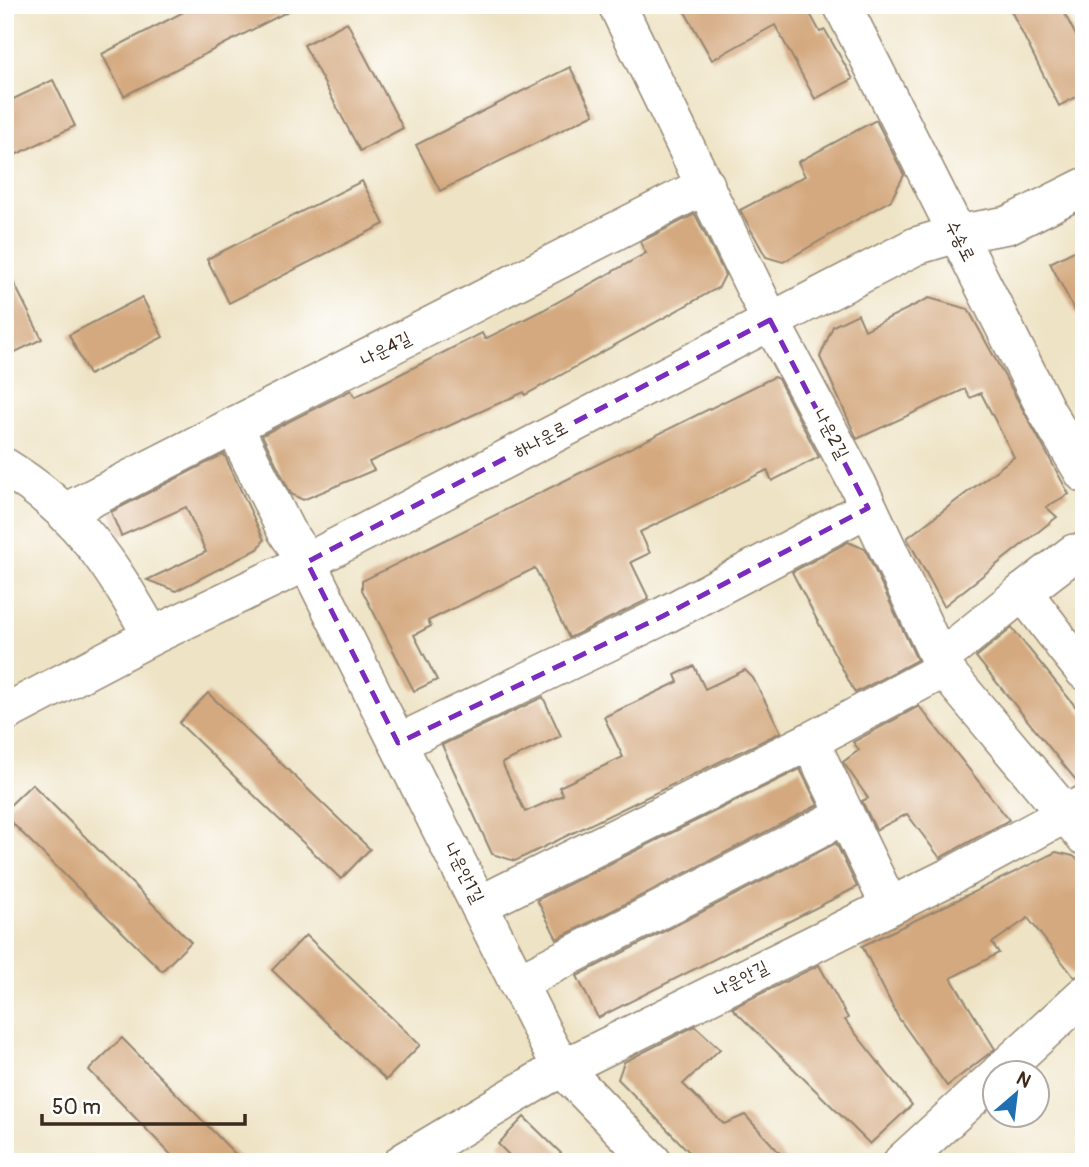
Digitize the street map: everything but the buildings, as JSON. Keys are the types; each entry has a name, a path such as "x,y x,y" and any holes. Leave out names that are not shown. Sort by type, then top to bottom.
{"street":[{"name":"나운2길","path":"617,5 770,320 868,508 942,664 1077,818"},
{"name":"수송로","path":"842,5 1047,412 1084,474"},
{"name":"나운4길","path":"65,512 706,185"},
{"name":"하나운로","path":"5,713 152,636 307,562 916,246 956,234 1008,225 1084,187"},
{"name":"나운안1길","path":"234,426 286,531 307,562 517,983 563,1069 653,1162"},
{"path":"5,467 34,485 65,512 111,565 152,636"},
{"path":"398,744 603,646 868,508"},
{"path":"480,905 810,741 942,664 1023,592 1074,553"},
{"path":"1023,592 1068,651"},
{"path":"810,741 889,905"},
{"path":"517,983 845,815"},
{"name":"나운안길","path":"403,1162 486,1110 563,1069 889,905 1077,818"},
{"path":"1016,1058 1084,995"},
{"path":"902,1162 981,1090"}],"highlighted area":[{"path":"770,320 868,508 663,616 398,743 307,562"}]}
